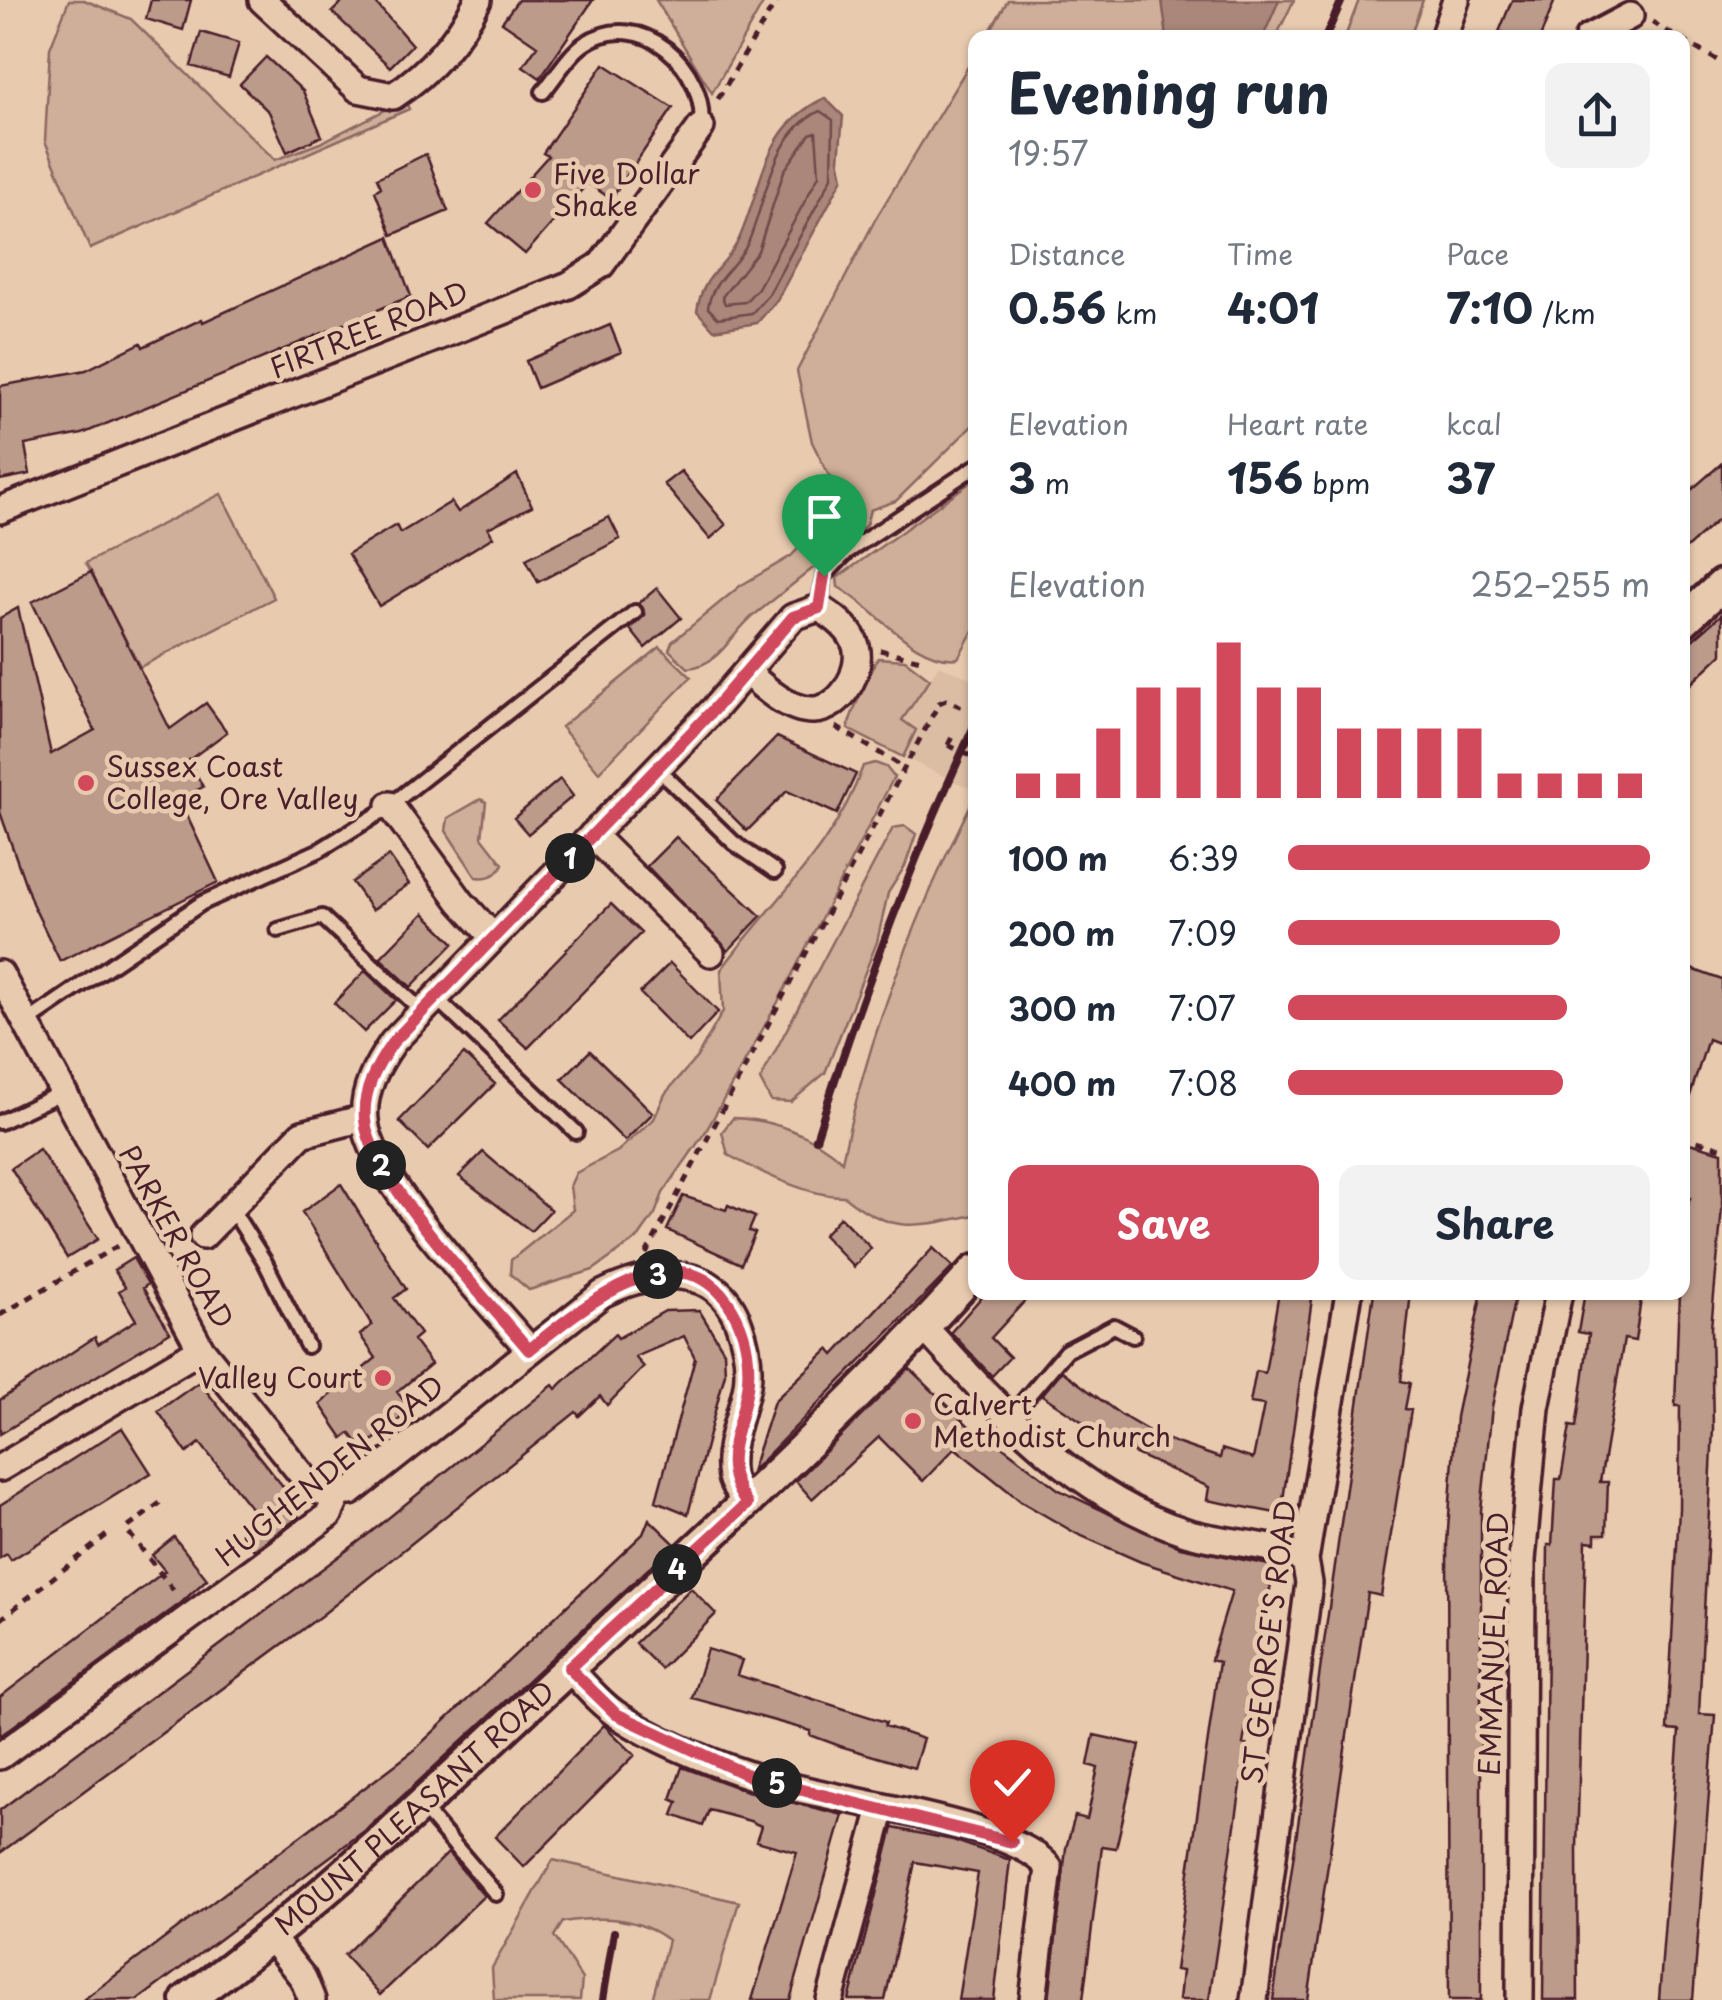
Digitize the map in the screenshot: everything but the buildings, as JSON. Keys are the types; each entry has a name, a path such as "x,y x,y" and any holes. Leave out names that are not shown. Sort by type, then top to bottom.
{"street":[{"path":"262,0 358,88 393,96 426,75 467,23 478,0"},
{"path":"1447,30 1456,0"},
{"path":"1603,30 1630,16"},
{"name":"FIRTREE ROAD","path":"0,510 569,284 602,265 701,127"},
{"path":"1690,615 1722,585"},
{"path":"529,1350 384,1172 364,1118 374,1068 493,937 747,672 793,617 819,608 837,618 856,645 847,690 833,705 822,708 812,710 785,702 747,672"},
{"path":"390,806 461,902 493,937"},
{"path":"592,835 711,953"},
{"name":"PARKER ROAD","path":"0,974 202,1349 306,1482 338,1496"},
{"path":"203,1236 302,1134 364,1118"},
{"name":"HUGHENDEN ROAD","path":"0,1756 330,1515 338,1496 362,1486 602,1294 633,1279 657,1274 702,1279 720,1291 736,1313 746,1344 748,1382 732,1452 731,1479 747,1504"},
{"name":"MOUNT PLEASANT ROAD","path":"187,2000 272,1938 422,1807 747,1504 924,1328 968,1279"},
{"name":"ST GEORGE'S ROAD","path":"1254,2000 1309,1582 1305,1560 1348,1300"},
{"name":"EMMANUEL ROAD","path":"1520,2000 1522,1560 1536,1408 1557,1300"},
{"path":"924,1328 1010,1417 1088,1486 1185,1532 1305,1560"},
{"path":"0,1468 202,1349"},
{"path":"569,1668 616,1714 668,1742 754,1778 882,1808 1038,1853 1049,1868 1033,2000"},
{"path":"830,2000 882,1808"},
{"path":"272,1938 303,1978 312,2000"}],"lane":[{"path":"543,92 584,44 615,33 644,36 664,44 697,84 704,105 701,127"},
{"path":"819,608 824,576 847,552 968,472"},
{"path":"27,1022 202,903 320,850 390,806 635,612"},
{"path":"657,768 734,843 776,870"},
{"path":"278,930 322,917 576,1132"},
{"path":"0,1122 63,1092"},
{"path":"231,1208 265,1262 306,1346"},
{"path":"1010,1417 1066,1351 1114,1326 1132,1336"},
{"path":"422,1807 496,1894"}],"path":[{"path":"701,127 777,0"},
{"path":"1690,45 1722,63"},
{"path":"856,654 886,650 920,660"},
{"path":"633,1279 938,703 946,700 962,707"},
{"path":"822,708 837,728 904,768"},
{"path":"954,733 948,745 968,755"},
{"path":"1690,1139 1722,1148"},
{"path":"0,1315 139,1233"},
{"path":"160,1503 126,1530 193,1616"},
{"path":"0,1620 108,1534"}],"shaded area":[{"path":"69,0 84,0 131,19 275,160 320,143 405,100 409,109 90,249 45,141 50,48"},
{"path":"656,0 765,0 712,93"},
{"path":"1008,0 1294,0 1279,30 991,30"},
{"path":"1359,0 1423,0 1412,30 1348,30"},
{"path":"968,67 968,430 896,501 870,510 866,525 754,615 718,654 688,668 669,650 672,642 740,586 791,556 817,529 847,511 812,442 797,371 876,218"},
{"path":"968,484 968,640 958,658 926,652 911,643 838,587 837,578"},
{"path":"221,494 274,598 140,667 86,563"},
{"path":"660,647 691,677 599,772 561,727"},
{"path":"878,658 905,660 930,679 902,720 916,730 903,757 848,729"},
{"path":"939,665 968,677 968,788 903,757 916,730 902,721"},
{"path":"875,763 886,767 894,777 778,1002 706,1131 663,1193 655,1214 638,1238 593,1270 529,1290 510,1274 511,1260 573,1210 570,1186 576,1173 618,1151 654,1119 665,1094 697,1057 723,1011 721,970 819,849 851,796 863,766"},
{"path":"481,799 486,802 482,837 503,864 495,874 484,878 476,877 446,831 448,818"},
{"path":"968,811 968,1216 906,1225 877,1217 844,1196 800,1188 728,1155 722,1132 733,1118 762,1121 819,1143 842,1161 880,1020 933,884"},
{"path":"905,826 916,834 905,866 888,893 877,942 825,1073 791,1102 771,1101 760,1080 893,828"},
{"path":"553,1860 739,1902 710,2000 652,2000 668,1940 631,1922 591,1919 563,1922 554,1936 582,1979 580,2000 494,2000 492,1968"}],"water":[{"path":"1162,0 1279,0 1266,30 1166,30"},
{"path":"825,98 843,116 839,159 843,178 777,300 757,323 714,330 697,311 704,288 739,239 777,141 788,124"}],"railway":[{"path":"1329,30 1342,0"},
{"path":"816,1139 888,929 968,740"},
{"path":"603,2000 614,1932"}],"place":[{"name":"Five Dollar Shake","path":"533,190"},
{"name":"Sussex Coast College, Ore Valley","path":"86,783"},
{"name":"Valley Court","path":"383,1378"},
{"name":"Calvert Methodist Church","path":"913,1421"}],"route":[{"path":"824,576 819,608 793,617 715,708 393,1042 374,1068 364,1118 370,1143 384,1172 529,1350 602,1294 633,1279 657,1274 702,1279 720,1291 736,1313 746,1344 748,1382 732,1452 731,1479 747,1504 569,1668 616,1714 668,1742 754,1778 1012,1842"}]}
